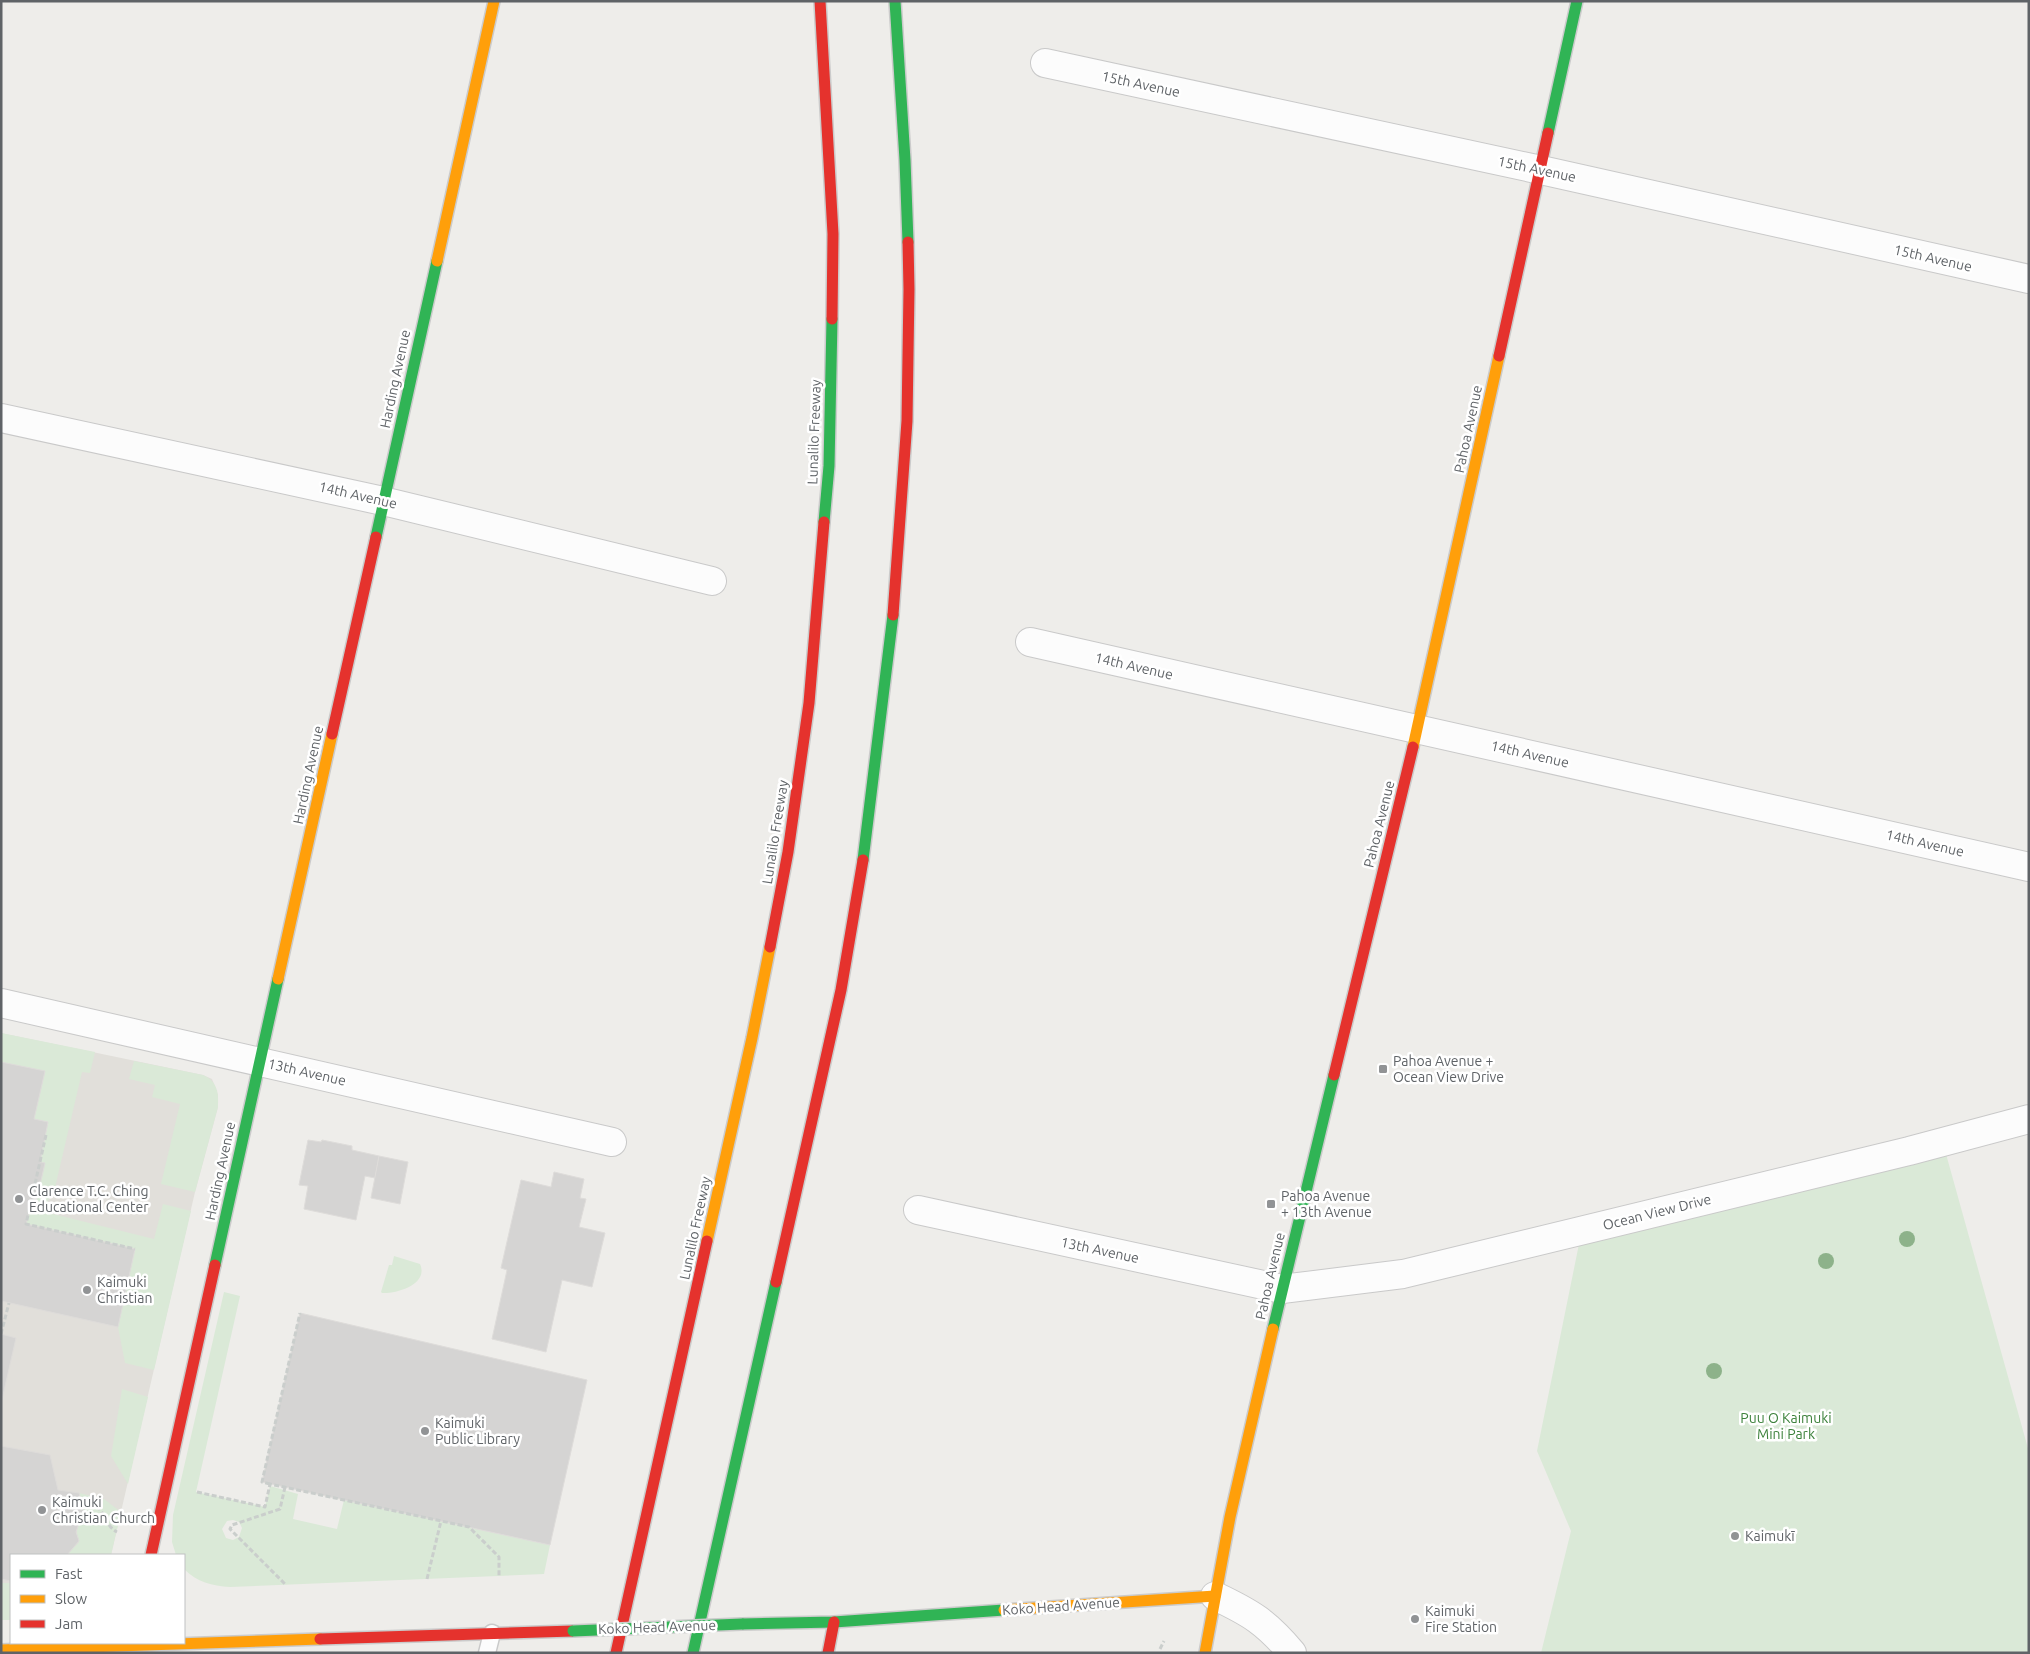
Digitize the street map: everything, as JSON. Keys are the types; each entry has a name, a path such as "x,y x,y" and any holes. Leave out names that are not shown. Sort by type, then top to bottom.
{"main road":[{"name":"Harding Avenue","path":"151,1554 494,1"},
{"name":"Lunalilo Freeway","path":"616,1653 752,1038 788,852 810,703 829,457 833,234 820,1"},
{"path":"693,1653 842,981 859,890 894,608 907,421 909,289 905,160 895,1"},
{"name":"Pahoa Avenue","path":"1205,1653 1230,1517 1282,1289 1417,729 1577,1"},
{"name":"Koko Head Avenue","path":"1,1650 834,1622 1215,1596"},
{"path":"828,1653 834,1622"}],"street":[{"name":"15th Avenue","path":"1045,63 1541,170 2029,279"},
{"name":"14th Avenue","path":"1,418 383,501 712,580"},
{"name":"14th Avenue","path":"1030,642 2029,866"},
{"name":"13th Avenue","path":"1,1003 612,1142"},
{"name":"Ocean View Drive","path":"1282,1289 1403,1274 1909,1151 2029,1119"},
{"name":"13th Avenue","path":"918,1210 1282,1289"},
{"name":"Koko Head Avenue","path":"1215,1596 1248,1611 1272,1630 1292,1653"}],"lane":[{"path":"487,1653 492,1633"}],"path":[{"path":"46,1135 26,1224 135,1248"},
{"path":"39,1188 54,1192"},
{"path":"1,1306 8,1305 2,1331"},
{"path":"300,1313 262,1482 469,1527 499,1557 499,1576"},
{"path":"195,1497 196,1492 265,1507 270,1484"},
{"path":"285,1487 280,1509 239,1522 232,1526 230,1530 286,1584"},
{"path":"82,1504 95,1505 113,1531 117,1532"},
{"path":"427,1579 441,1521"},
{"path":"1160,1649 1164,1641"}],"shaded area":[{"name":"Kaimuki Christian","path":"1,1033 203,1075 212,1079 218,1095 218,1107 195,1192 111,1554 10,1554 10,1620 1,1620"}],"green space":[{"path":"1,1033 95,1052 90,1073 82,1072 54,1192 50,1191 47,1206 49,1213 154,1239 163,1204 191,1211 154,1370 125,1363 118,1327 135,1249 26,1224 30,1210 34,1211 39,1188 40,1162 48,1122 34,1119 45,1072 1,1062"},
{"path":"134,1061 203,1075 211,1080 216,1088 218,1107 195,1192 161,1184 180,1104 152,1097 155,1085 129,1079"},
{"name":"Puu O Kaimuki Mini Park","path":"1946,1154 2029,1452 2029,1653 1541,1653 1571,1531 1537,1451 1579,1244"},
{"path":"394,1256 420,1264 422,1271 416,1282 403,1290 382,1293 389,1265 392,1265"},
{"path":"224,1292 240,1296 196,1492 265,1507 270,1486 298,1494 293,1519 337,1529 344,1500 550,1545 544,1574 230,1587 217,1586 194,1577 185,1570 185,1554 176,1554 172,1542 173,1515","holes":["233,1520 239,1522 242,1528 239,1537 233,1540 226,1538 222,1529 227,1521"]},
{"path":"122,1389 148,1397 128,1484 111,1456"},
{"path":"79,1493 104,1499 121,1512 111,1554 68,1554 79,1542 78,1528 85,1516"},
{"path":"1,1583 10,1583 10,1620 1,1620"}],"building":[{"name":"Clarence T.C. Ching Educational Center","path":"1,1062 45,1071 34,1119 48,1122 40,1162 45,1163 34,1211 30,1210 26,1224 135,1249 118,1327 1,1301"},
{"path":"308,1140 321,1142 322,1140 352,1146 352,1150 379,1156 375,1178 365,1176 356,1220 304,1209 308,1186 299,1185"},
{"path":"379,1156 408,1162 400,1204 371,1198"},
{"path":"554,1172 584,1179 580,1198 586,1199 579,1227 605,1233 592,1287 562,1280 546,1352 492,1339 507,1270 501,1268 521,1180 551,1187"},
{"name":"Kaimuki Public Library","path":"300,1313 587,1380 550,1545 262,1482"},
{"path":"1,1334 16,1338 1,1404"},
{"name":"Kaimuki Christian Church","path":"1,1446 50,1455 58,1490 79,1493 85,1516 79,1523 76,1532 79,1541 68,1554 10,1554 10,1581 1,1579"}],"traffic: fast":[{"path":"895,1 908,242"},
{"path":"1548,133 1577,1"},
{"path":"376,537 437,261"},
{"path":"824,522 829,466 832,319"},
{"path":"863,860 893,615"},
{"path":"215,1265 278,979"},
{"path":"1273,1329 1334,1075"},
{"path":"693,1653 776,1282"},
{"path":"742,1624 834,1622 1004,1610"},
{"path":"573,1631 742,1624"}],"traffic: slow":[{"path":"437,261 494,1"},
{"path":"1413,747 1499,356"},
{"path":"278,979 332,734"},
{"path":"707,1241 770,947"},
{"path":"1205,1653 1230,1517 1273,1329"},
{"path":"1004,1610 1215,1596"},
{"path":"185,1644 320,1639"},
{"path":"1,1650 175,1644"}],"traffic: jam":[{"path":"820,1 833,234 832,319"},
{"path":"1499,356 1548,133"},
{"path":"893,615 907,421 908,242"},
{"path":"770,947 788,852 809,703 824,522"},
{"path":"332,734 376,537"},
{"path":"1334,1075 1413,747"},
{"path":"776,1282 841,990 863,860"},
{"path":"616,1653 707,1241"},
{"path":"151,1554 215,1265"},
{"path":"828,1653 834,1622"},
{"path":"320,1639 573,1631"}],"place":[{"name":"Pahoa Avenue + Ocean View Drive","path":"1383,1069"},
{"name":"Clarence T.C. Ching Educational Center","path":"19,1199"},
{"name":"Pahoa Avenue + 13th Avenue","path":"1271,1204"},
{"name":"Kaimuki Christian","path":"87,1290"},
{"name":"Kaimuki Public Library","path":"425,1431"},
{"name":"Kaimuki Christian Church","path":"42,1510"},
{"name":"Kaimukī","path":"1735,1536"},
{"name":"Kaimuki Fire Station","path":"1415,1619"}]}
